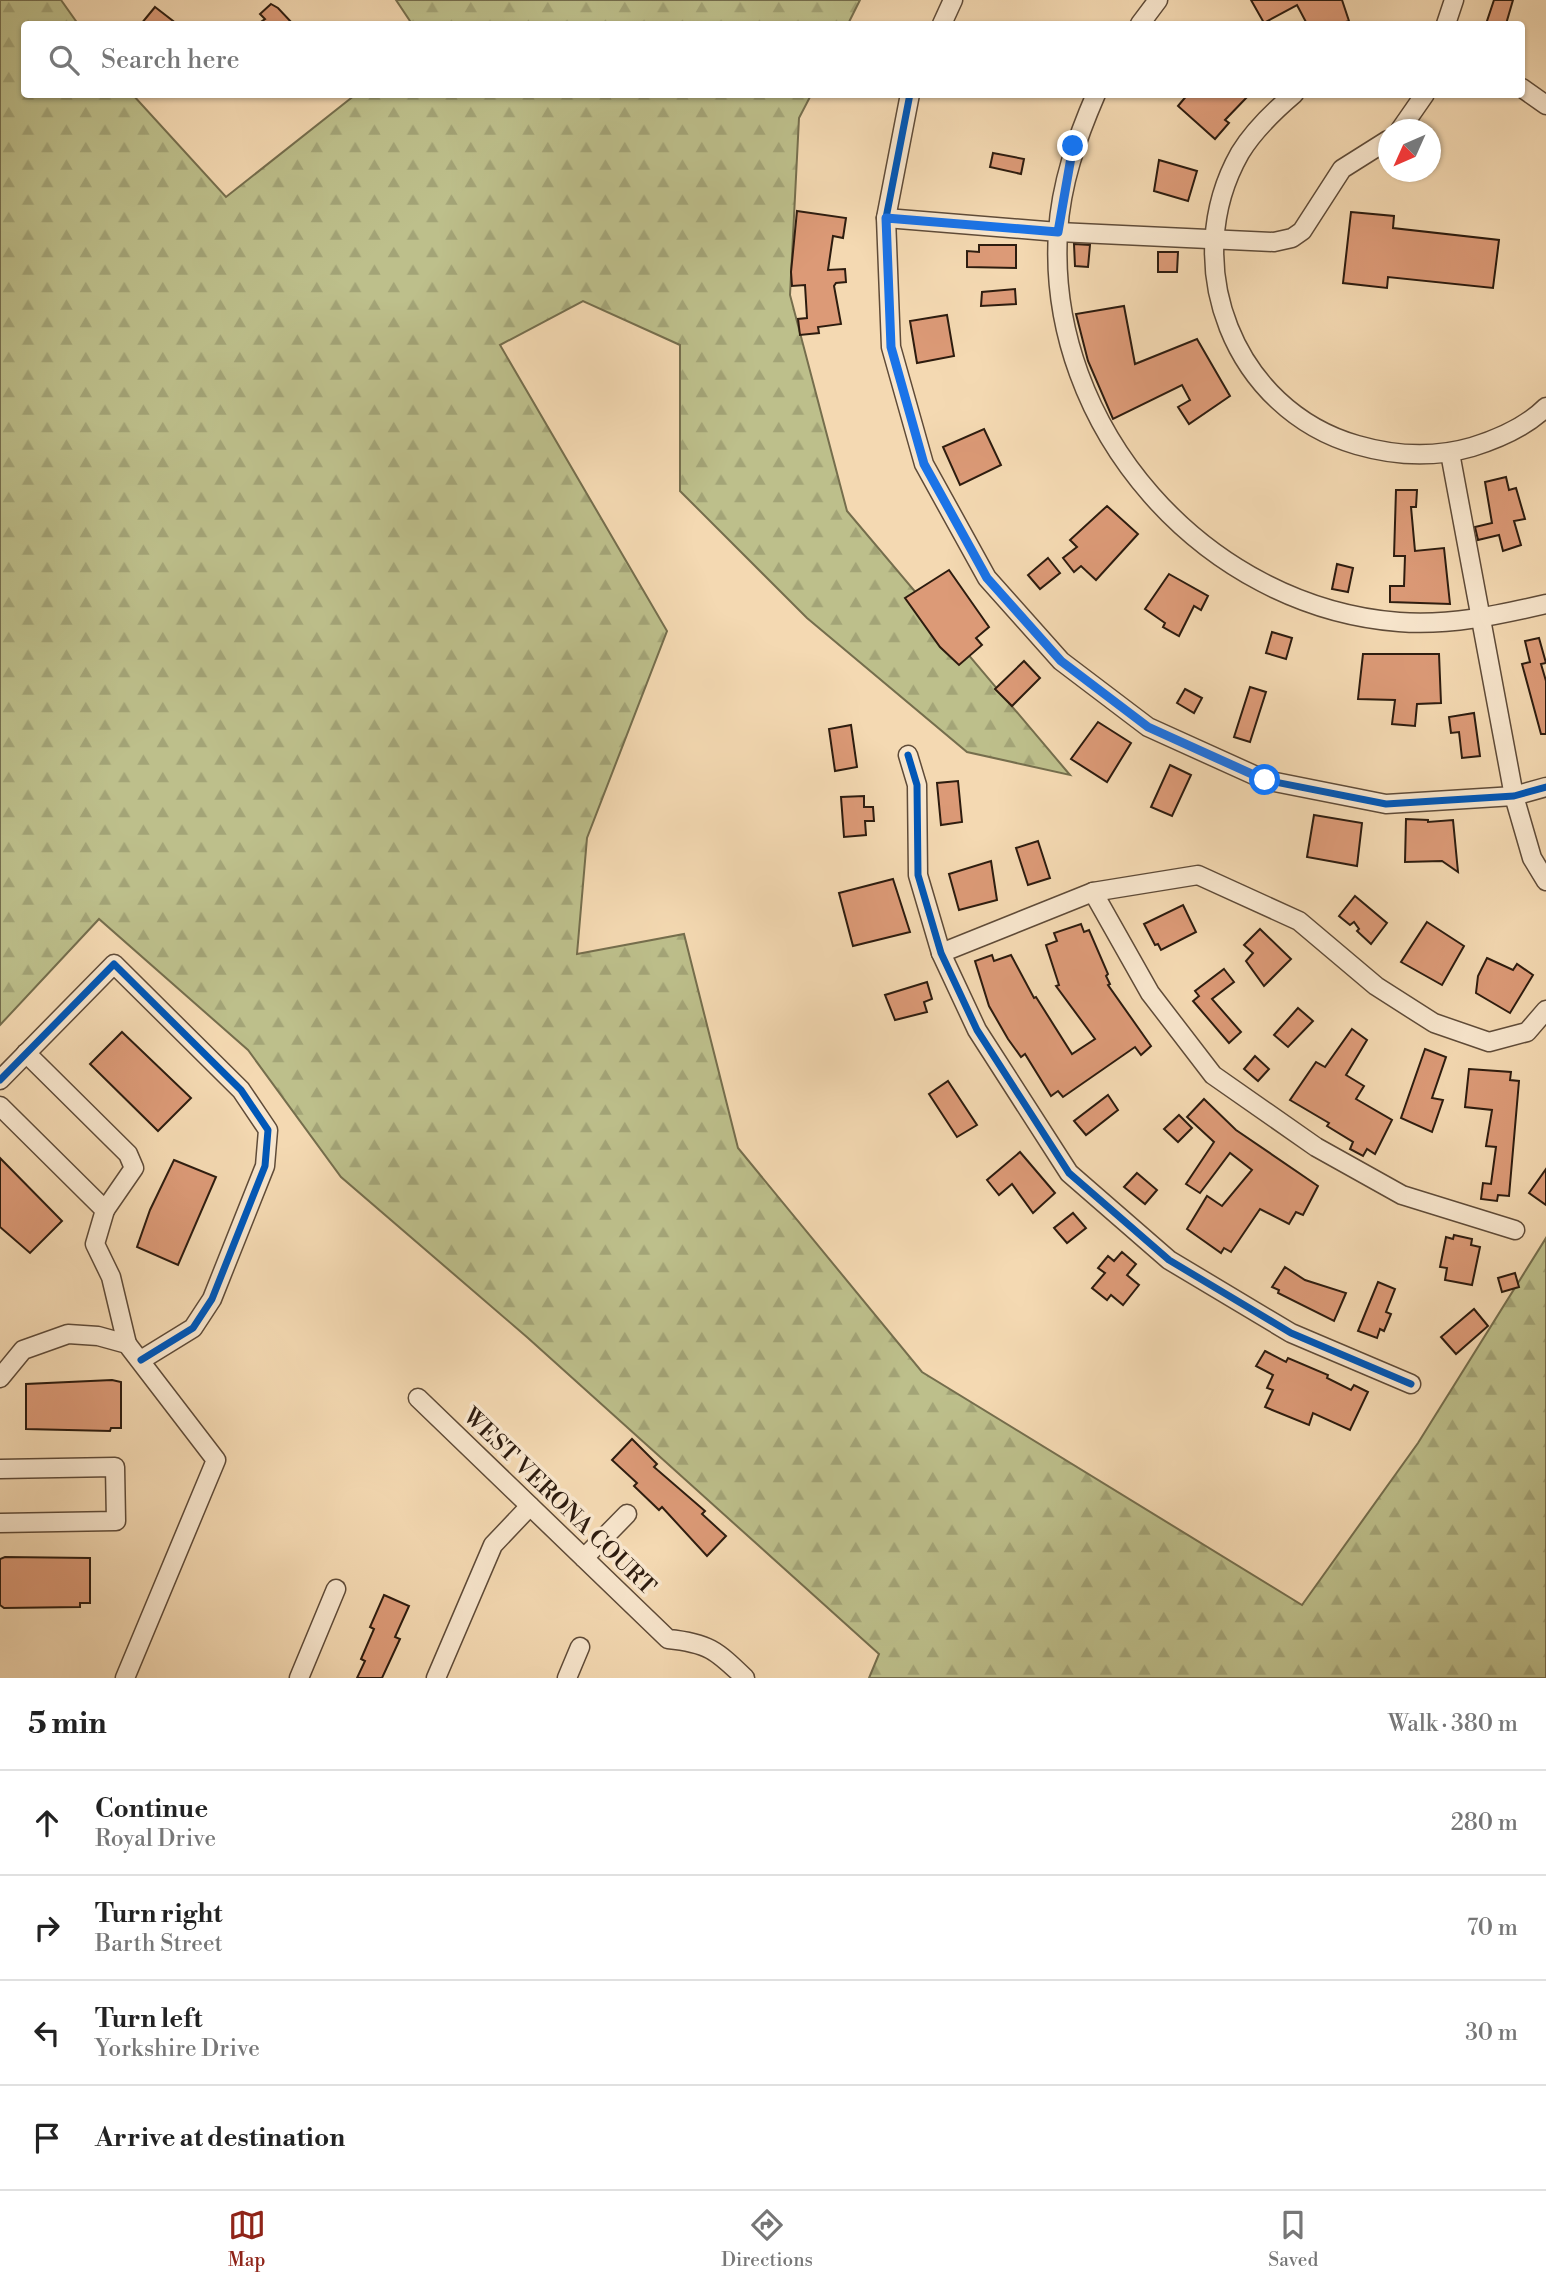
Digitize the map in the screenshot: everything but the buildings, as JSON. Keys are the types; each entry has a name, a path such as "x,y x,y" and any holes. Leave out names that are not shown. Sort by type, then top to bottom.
{"street":[{"path":"943,21 953,0"},
{"path":"1142,21 1158,0"},
{"path":"1447,21 1454,0"},
{"path":"1525,91 1546,104"},
{"path":"909,98 886,218 891,347 924,464 987,578 1061,661 1148,727 1265,780 1386,804 1514,796 1546,788"},
{"path":"1094,98 1073,146 1058,232 1063,313 1085,392 1124,464 1178,526 1244,574 1319,606 1399,622 1481,620 1546,604"},
{"path":"1289,98 1268,116 1241,153 1222,195 1213,240 1218,301 1241,357 1280,404 1331,438 1389,455 1450,453 1498,438 1546,407"},
{"path":"1408,119 1422,98"},
{"path":"886,218 1058,232 1273,242 1292,238 1302,231 1342,169 1378,146"},
{"path":"1450,453 1514,796 1532,858 1546,881"},
{"path":"908,755 917,785 918,875 941,953 977,1030 1069,1173 1169,1260 1291,1333 1411,1384"},
{"path":"941,953 1093,892 1198,875 1299,921 1376,986 1434,1023 1489,1042 1527,1032 1546,1010"},
{"path":"1093,892 1150,993 1213,1075 1316,1147 1402,1195 1515,1230"},
{"path":"0,1080 114,964 241,1090 268,1130 265,1166 212,1299 193,1328 141,1360"},
{"path":"26,1054 128,1154 134,1168 105,1210 95,1244 111,1277 127,1344 216,1460 126,1678"},
{"path":"0,1106 105,1210"},
{"path":"0,1378 23,1350 68,1334 98,1336 127,1344"},
{"name":"WEST VERONA COURT","path":"418,1398 668,1639 699,1642 716,1650 744,1678"},
{"path":"0,1469 115,1467 116,1521 0,1523"},
{"path":"436,1678 493,1545 530,1506"},
{"path":"584,1558 627,1514"},
{"path":"299,1678 336,1589"},
{"path":"567,1678 580,1647"}],"green space":[{"path":"0,0 61,0 76,21 21,21 21,98 136,98 226,197 351,98 809,98 799,118 790,295 847,511 1070,775 967,752 807,618 680,491 680,345 583,301 500,345 667,631 587,838 577,954 684,934 738,1148 922,1372 1302,1605 1418,1443 1546,1238 1546,1678 869,1678 879,1654 528,1338 341,1177 248,1050 99,919 0,1025"},
{"path":"396,0 860,0 850,21 410,21"}],"cycle path":[{"path":"909,98 886,218 891,347 924,464 987,578 1061,661 1148,727 1265,780 1386,804 1514,796 1546,787"},
{"path":"908,755 917,785 918,875 941,953 977,1030 1069,1173 1169,1260 1291,1333 1411,1384"},
{"path":"0,1080 114,964 241,1090 268,1130 265,1166 212,1299 193,1328 141,1360"}],"route":[{"path":"1073,146 1058,232 886,218 891,347 924,464 987,578 1061,661 1148,727 1265,780"}]}
